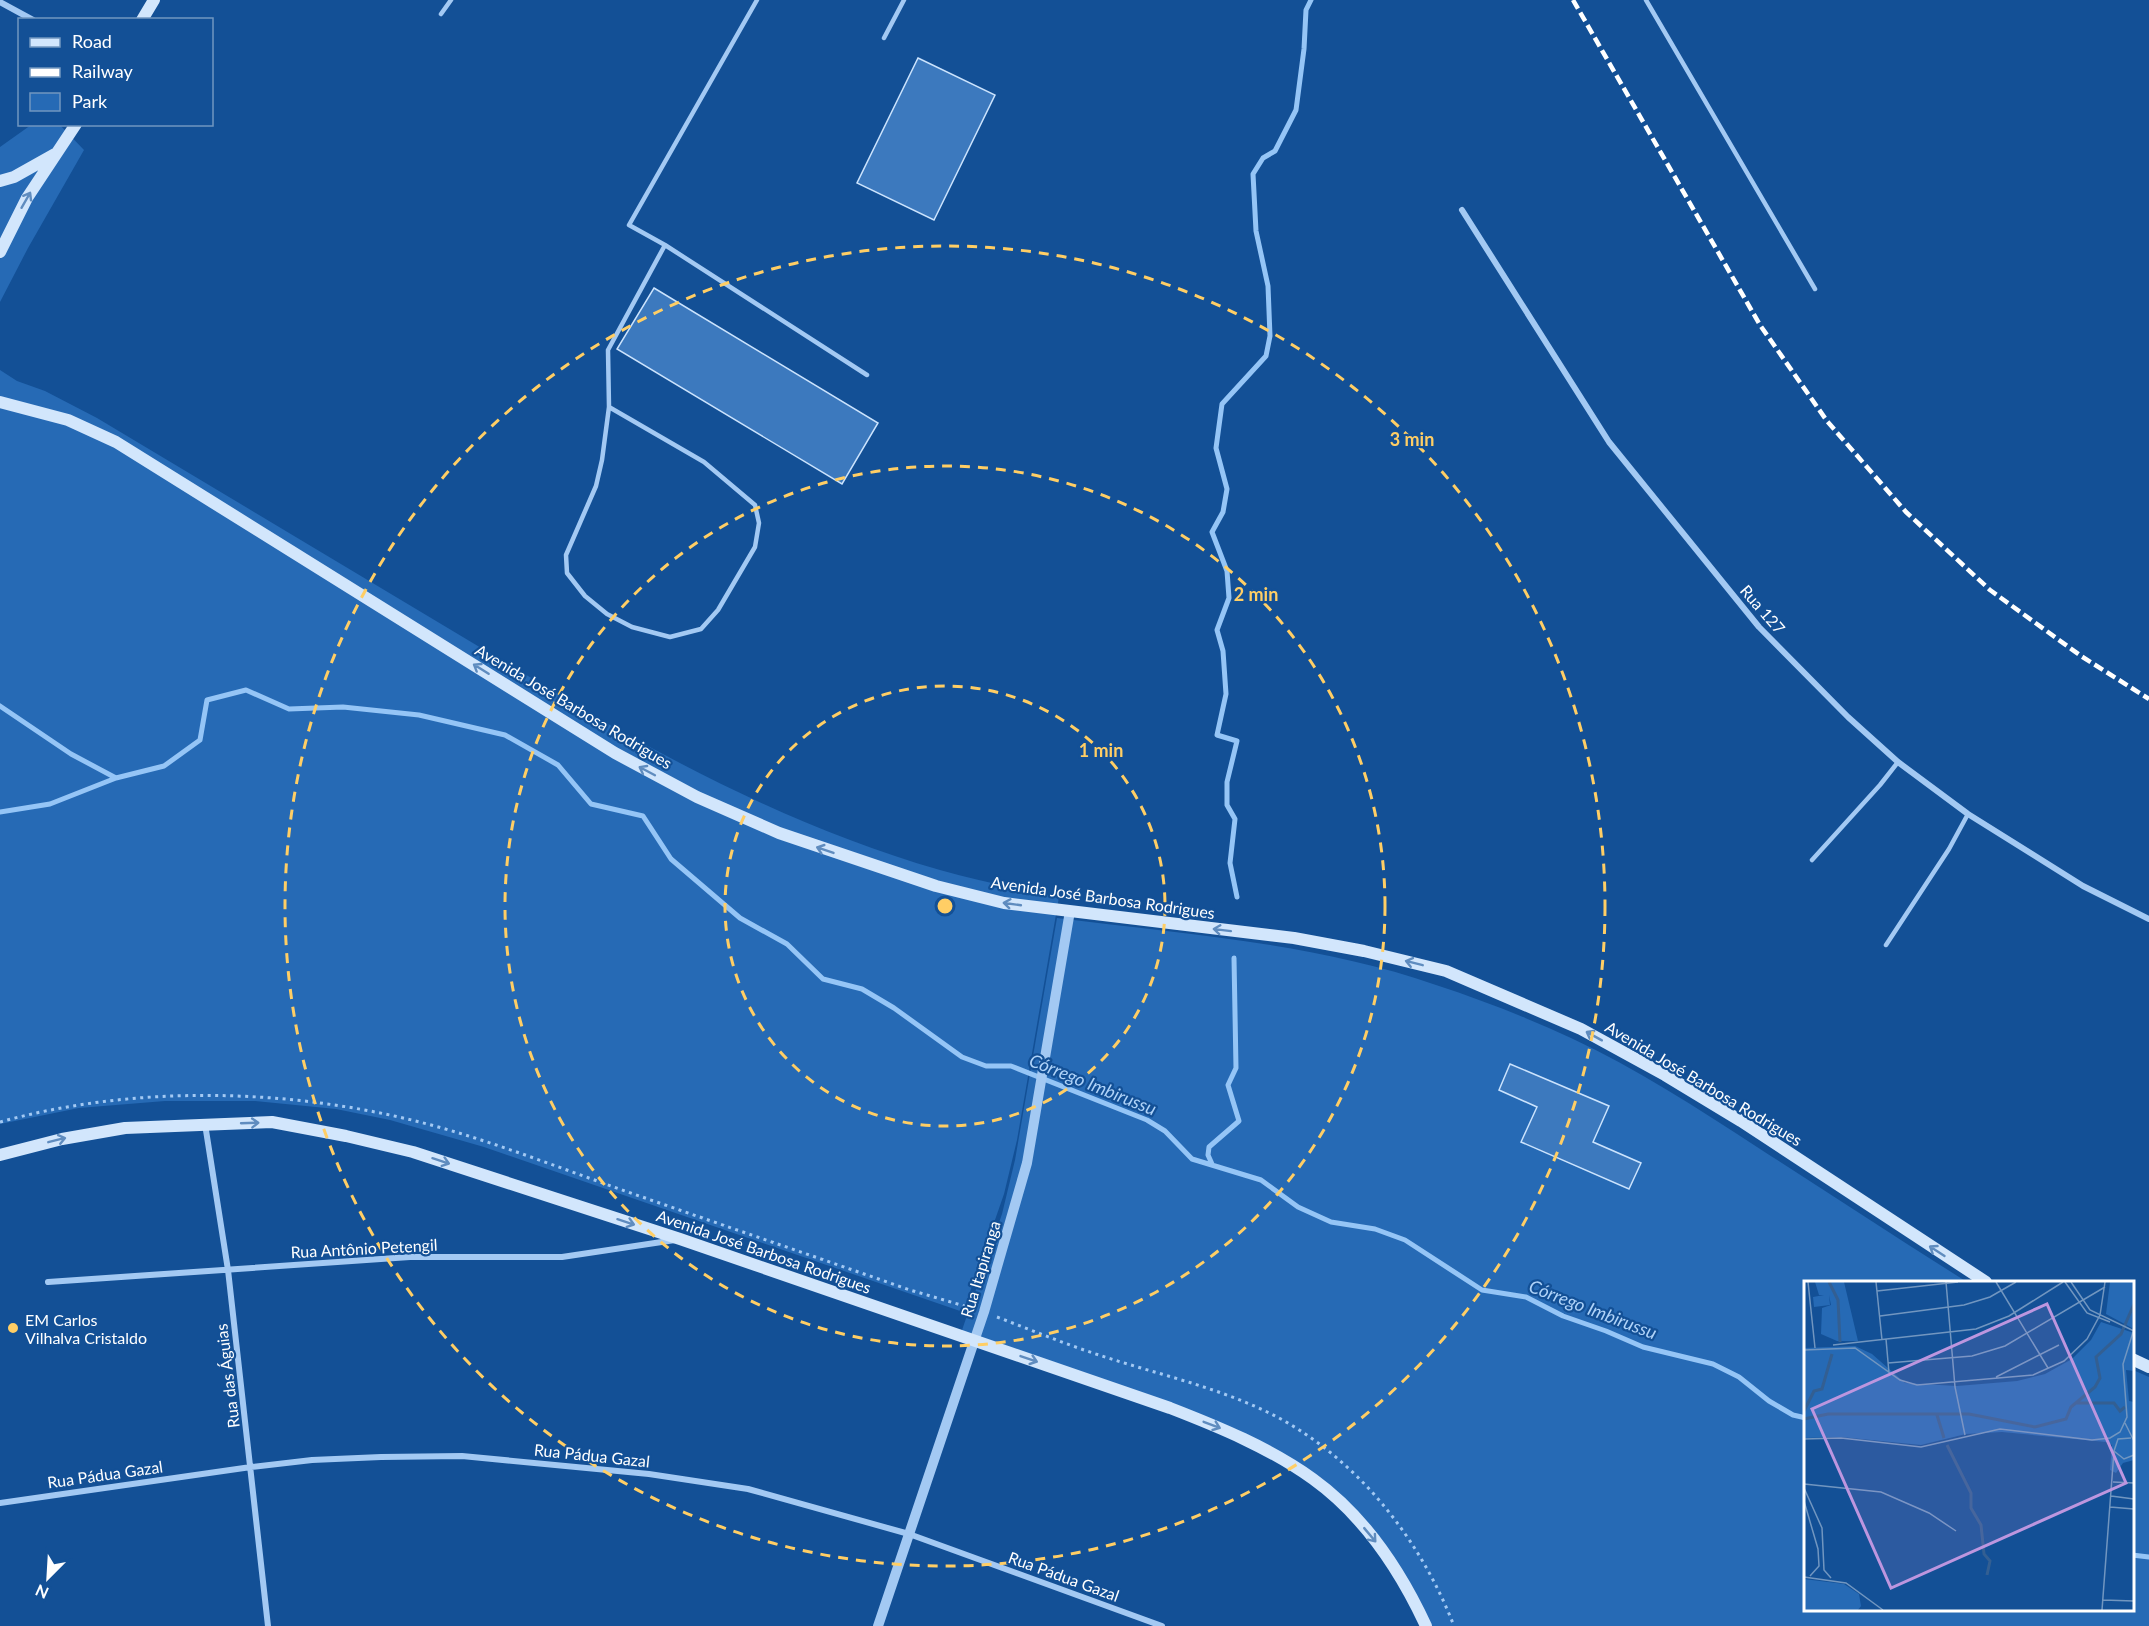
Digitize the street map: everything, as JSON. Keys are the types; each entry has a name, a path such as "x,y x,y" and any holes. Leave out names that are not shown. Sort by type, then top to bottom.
{"main road":[{"path":"143,18 154,0"},
{"path":"0,252 27,198 75,126"},
{"path":"0,181 14,177 59,152"},
{"name":"Avenida José Barbosa Rodrigues","path":"0,402 68,420 116,442 615,753 697,797 778,834 936,886 1004,903 1294,938 1364,951 1446,971 1581,1029 1665,1075 1741,1121 1984,1281"},
{"name":"Avenida José Barbosa Rodrigues","path":"0,1155 62,1139 125,1128 272,1122 413,1152 680,1239 1221,1428 1313,1479 1351,1512 1380,1546 1413,1598 1426,1626"},
{"path":"2134,1360 2149,1367"}],"street":[{"path":"0,2 29,18"},
{"name":"Rua 127","path":"1462,210 1616,451 1759,627 1848,717 1898,762 1968,814 2083,886 2149,920"},
{"name":"Rua Itapiranga","path":"878,1626 984,1312 1021,1184 1044,1071 1070,911"},
{"name":"Rua das Águias","path":"205,1124 228,1270 268,1626"},
{"name":"Rua Antônio Petengil","path":"48,1282 410,1257 562,1257 680,1239"},
{"name":"Rua Pádua Gazal","path":"0,1503 251,1467 323,1460 462,1456 649,1474 748,1489 909,1534 1162,1626"}],"lane":[{"path":"441,14 451,0"},
{"path":"757,0 629,225 665,245 867,375"},
{"path":"884,38 904,0"},
{"path":"1646,0 1815,290"},
{"path":"609,407 704,462 755,505 759,523 755,547 718,610 700,629 670,637 632,627 607,614 585,596 567,573 566,555 596,486 600,469 609,407 608,350 665,245"},
{"path":"1812,860 1898,762"},
{"path":"1886,945 1949,849 1968,814"}],"green space":[{"path":"30,126 61,126 84,150 0,302 0,147"},
{"path":"0,370 17,381 45,391 97,418 615,728 733,790 814,826 897,857 969,878 1059,897 1017,1140 1004,1194 963,1312 484,1147 390,1120 336,1109 255,1101 165,1101 79,1108 0,1124"},
{"path":"1057,918 1201,935 1344,959 1436,985 1538,1023 1643,1075 1965,1281 1804,1281 1804,1611 2134,1611 2134,1370 2149,1377 2149,1626 1420,1626 1411,1601 1350,1513 1276,1454 961,1333 1002,1214 1015,1160"}],"building":[{"path":"918,58 995,95 934,220 857,183"},
{"path":"654,288 878,423 842,484 617,349"},
{"path":"1510,1064 1609,1106 1593,1142 1641,1163 1629,1189 1521,1142 1537,1107 1499,1090"}],"waterway":[{"path":"1237,897 1230,863 1235,819 1227,805 1227,782 1237,741 1217,735 1226,694 1223,651 1217,630 1229,598 1227,571 1212,532 1223,512 1227,489 1216,448 1222,404 1266,356 1270,336 1268,286 1256,231 1253,174 1263,158 1275,151 1296,110 1304,49 1306,10 1311,0"},
{"name":"Córrego Imbirussu","path":"0,812 50,804 116,778 164,766 200,740 207,700 246,690 289,709 343,707 419,715 505,735 558,765 591,804 643,816 671,859 740,918 787,944 823,979 862,989 894,1008 962,1057 986,1066 1011,1066 1147,1120 1165,1131 1192,1159 1261,1180 1298,1207 1331,1222 1375,1229 1405,1240 1482,1290 1526,1297 1563,1316 1643,1347 1713,1364 1739,1377 1769,1401 1793,1415 1804,1418"},
{"path":"0,706 71,754 116,778"},
{"path":"1212,1164 1208,1155 1209,1147 1239,1121 1228,1085 1236,1068 1234,958"},
{"name":"Córrego Imbirussu","path":"2134,1555 2149,1557"}],"railway":[{"path":"1573,0 1760,325 1827,421 1906,512 1990,590 2081,656 2149,699"}],"place":[{"name":"EM Carlos Vilhalva Cristaldo","path":"13,1328"}]}
